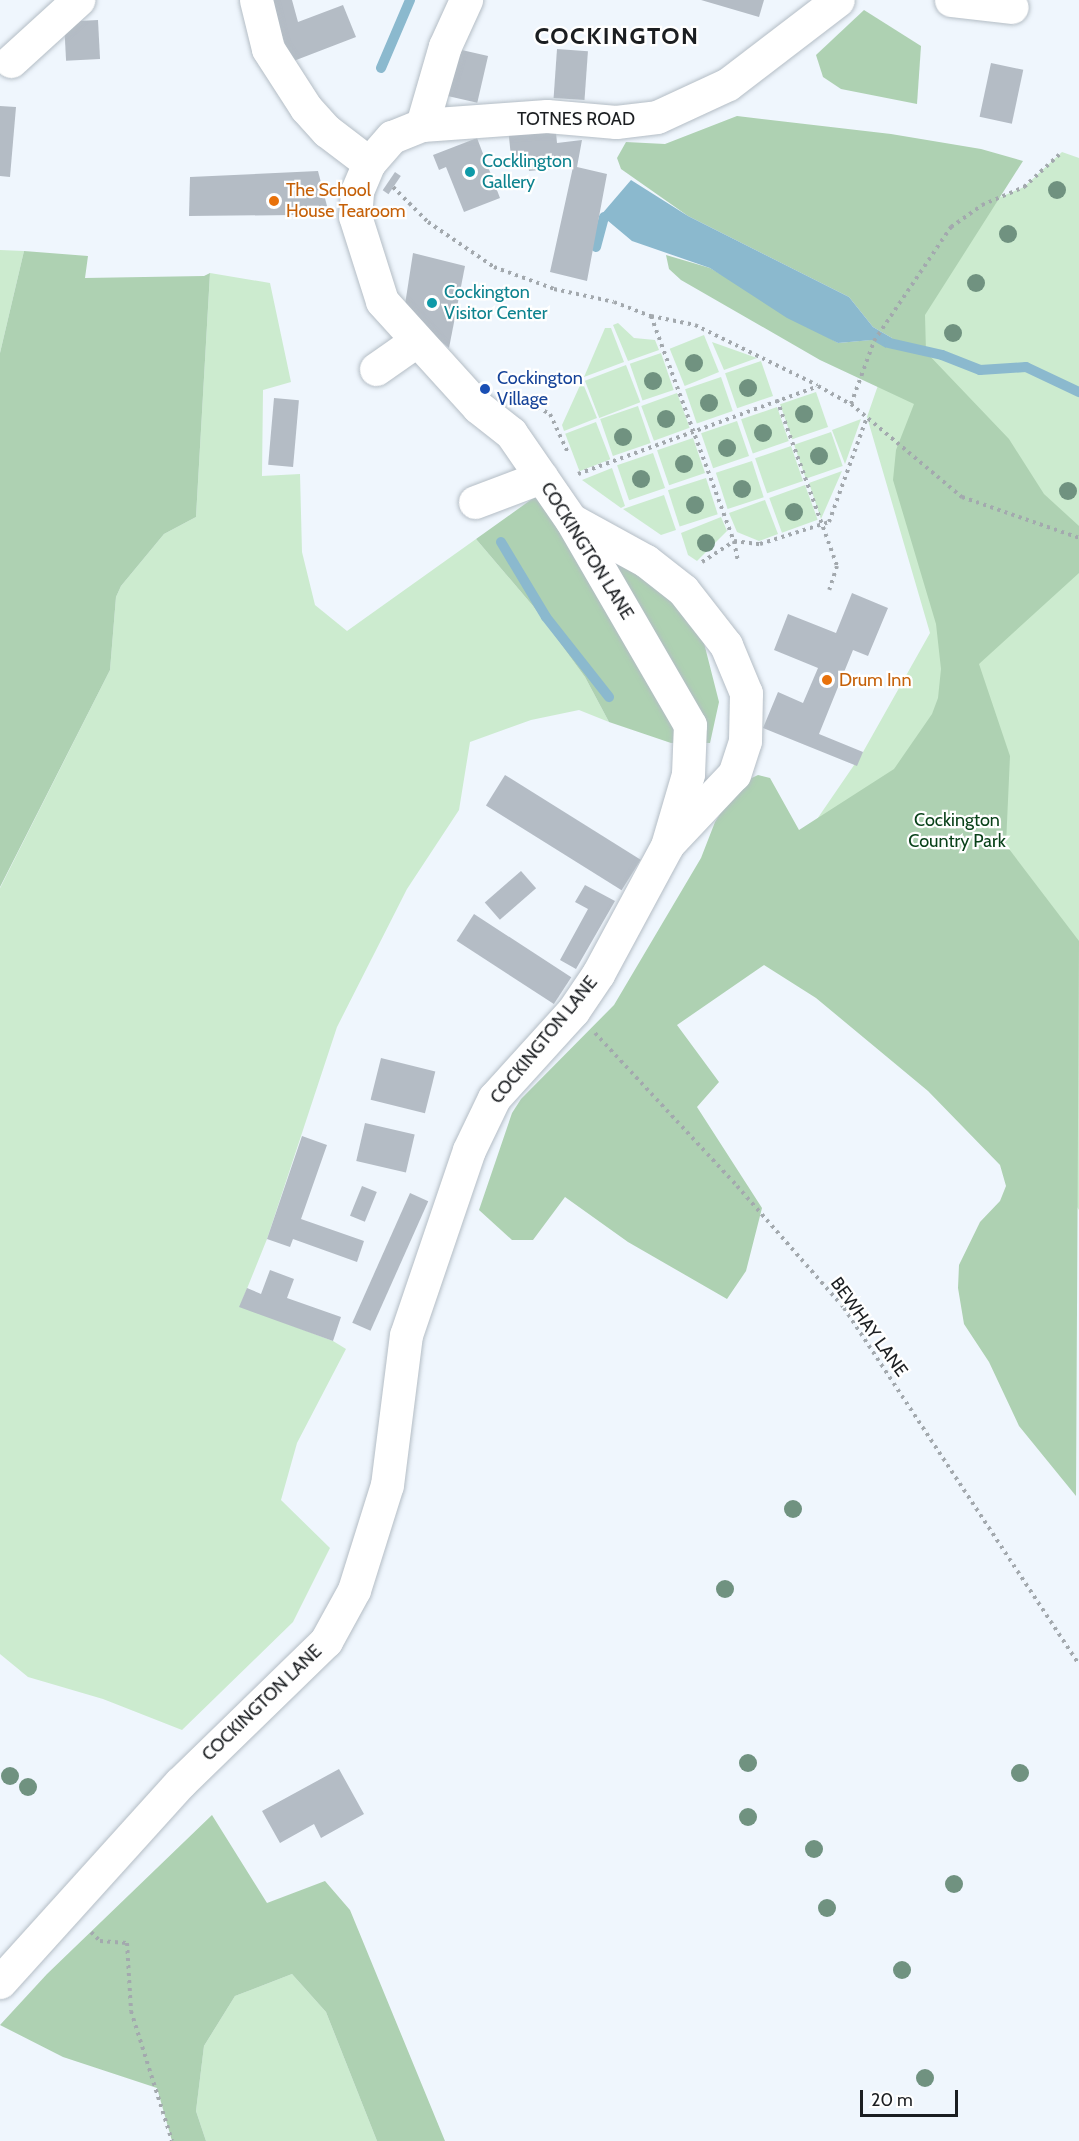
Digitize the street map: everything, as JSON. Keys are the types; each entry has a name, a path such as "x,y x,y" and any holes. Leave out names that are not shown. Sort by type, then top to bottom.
{"street":[{"path":"11,61 78,0"},
{"path":"256,0 268,49 306,108 327,131 369,163"},
{"path":"422,125 445,46 466,0"},
{"name":"TOTNES ROAD","path":"422,125 547,116 616,122 657,117 728,84 838,0"},
{"path":"951,0 1012,7"},
{"name":"COCKINGTON LANE","path":"0,1982 180,1783 326,1641 354,1590 387,1485 406,1335 468,1150 494,1098 573,1011 598,974 667,846 688,774 690,725 571,520 511,433 478,407 382,301 360,242 355,216 356,200 369,163 392,137 422,125"},
{"path":"376,369 416,341"},
{"path":"475,502 541,477"},
{"path":"571,520 646,561 683,590 726,645 746,693 745,741 735,774 667,846"}],"path":[{"path":"851,404 874,341 951,227 982,205 1024,187 1062,152"},
{"path":"369,163 428,222 494,267 554,289 614,302 651,316 695,326 851,404 962,497 1079,538"},
{"path":"651,316 696,431 734,541 738,561"},
{"path":"523,399 555,421 576,475 818,386"},
{"path":"777,400 837,566 829,590"},
{"path":"734,541 760,544 829,522 867,417"},
{"name":"BEWHAY LANE","path":"573,1011 730,1178 844,1308 1079,1664"},
{"path":"84,1925 100,1941 127,1942 132,2011 172,2141"}],"green space":[{"path":"864,10 921,46 917,104 841,89 823,77 816,55"},
{"path":"737,116 891,134 981,149 1023,161 925,315 926,352 1009,439 1044,494 1079,526 1079,573 979,664 1010,756 1006,845 1079,941 1076,1496 1019,1426 989,1362 964,1324 958,1288 959,1265 980,1222 1000,1201 1006,1186 1000,1165 928,1091 816,998 764,965 677,1025 719,1082 697,1107 762,1208 746,1271 727,1299 628,1242 565,1197 533,1240 512,1240 479,1210 512,1113 521,1099 614,1005 701,858 715,822 739,784 758,775 770,778 799,830 894,769 932,714 938,698 941,669 936,624 893,480 896,450 914,404 820,360 681,280 669,269 666,255 710,268 838,343 892,338 873,327 849,297 688,216 621,169 617,158 626,142 665,144"},
{"name":"Cockington Country Park","path":"1062,152 1079,158 1079,1210 813,825 863,752 930,633 867,417 917,273 982,205 1024,187"},
{"path":"0,250 24,251 0,353"},
{"path":"24,251 88,256 85,278 204,276 210,273 196,517 164,534 121,586 116,597 110,670 0,887 0,353"},
{"path":"210,273 270,283 291,382 263,390 262,476 300,474 302,552 315,605 347,631 476,539 533,606 585,677 609,722 579,710 531,720 470,742 459,810 407,889 337,1027 267,1239 240,1306 333,1341 346,1349 297,1443 281,1500 330,1548 293,1622 182,1730 103,1699 28,1677 0,1654 0,888 110,670 116,597 121,586 164,534 196,517"},
{"path":"618,323 634,338 655,340 659,350 628,361 613,325"},
{"path":"605,328 611,328 624,362 584,377"},
{"path":"704,335 719,372 685,386 670,349"},
{"path":"712,342 757,358 724,370"},
{"path":"661,353 674,390 642,401 630,364"},
{"path":"761,361 773,396 737,408 725,373"},
{"path":"626,365 640,402 599,418 585,381"},
{"path":"721,377 733,411 697,423 685,389"},
{"path":"582,381 597,418 564,431 562,425"},
{"path":"816,392 828,427 792,439 780,404"},
{"path":"677,393 690,428 654,441 641,406"},
{"path":"638,406 651,443 613,456 600,419"},
{"path":"777,407 789,441 753,453 741,419"},
{"path":"861,419 845,464 832,430"},
{"path":"737,421 749,456 713,468 701,433"},
{"path":"596,422 610,459 580,471 565,434"},
{"path":"831,432 843,466 806,479 794,445"},
{"path":"693,438 705,473 669,485 657,450"},
{"path":"791,446 803,481 767,493 755,458"},
{"path":"653,453 665,488 629,500 617,465"},
{"path":"752,461 764,497 728,509 716,473"},
{"path":"612,468 625,506 621,508 582,480"},
{"path":"842,471 821,519 809,483"},
{"path":"706,478 718,514 680,527 668,490"},
{"path":"805,485 818,520 782,533 769,498"},
{"path":"539,494 674,604 703,639 719,702 710,743 671,743 609,722 585,677 533,606 476,539"},
{"path":"664,495 676,530 661,535 623,509"},
{"path":"765,500 778,534 759,541 737,532 729,513"},
{"path":"721,517 727,531 697,561 688,555 681,533"},
{"path":"212,1815 267,1903 325,1881 350,1910 445,2141 377,2141 326,2012 292,1974 235,1996 204,2046 196,2111 206,2141 172,2141 157,2088 63,2057 0,2025 47,1974"},
{"path":"292,1974 326,2012 377,2141 206,2141 196,2111 204,2046 235,1996"}],"water":[{"path":"631,180 688,216 849,297 873,327 892,338 886,348 872,340 838,343 787,318 710,268 632,241 601,215"}],"building":[{"path":"270,0 292,0 298,22 343,5 356,37 291,62"},
{"path":"701,0 764,0 759,17"},
{"path":"98,20 100,59 66,61 64,22"},
{"path":"453,48 488,56 477,103 442,95"},
{"path":"557,49 588,51 585,100 554,98"},
{"path":"991,63 1023,70 1012,124 980,117"},
{"path":"0,106 16,107 10,177 0,176"},
{"path":"555,122 557,143 582,140 577,167 607,174 587,281 550,272 573,167 529,171 527,155 511,157 508,127"},
{"path":"477,138 500,198 464,212 446,167 439,170 433,155"},
{"path":"318,171 327,206 293,215 189,216 190,177"},
{"path":"395,172 401,176 389,194 383,190"},
{"name":"Cockington Visitor Center","path":"413,253 465,266 449,348 404,311"},
{"path":"274,398 299,400 293,467 268,465"},
{"name":"Drum Inn","path":"852,593 888,608 868,656 853,650 819,734 863,752 857,766 763,728 778,692 803,703 818,668 774,650 788,614 836,633"},
{"path":"505,775 641,860 622,890 486,806"},
{"path":"521,871 536,888 500,920 485,902"},
{"path":"585,885 615,901 576,969 560,960 588,909 575,902"},
{"path":"474,914 571,977 554,1004 457,941"},
{"path":"381,1058 435,1072 425,1113 371,1100"},
{"path":"365,1123 415,1134 406,1172 356,1161"},
{"path":"302,1136 327,1145 301,1219 364,1241 357,1262 293,1239 290,1247 267,1239"},
{"path":"362,1186 377,1192 365,1222 350,1216"},
{"path":"410,1193 428,1201 371,1331 352,1323"},
{"path":"270,1270 294,1279 287,1298 341,1317 333,1341 239,1307 247,1288 261,1294"},
{"path":"339,1769 364,1814 321,1838 314,1824 280,1843 262,1811"}],"waterway":[{"path":"381,68 410,0"},
{"path":"596,247 604,217"},
{"path":"889,343 942,355 980,370 1026,367 1079,392"},
{"path":"501,542 546,617 609,697"}],"place":[{"name":"Cocklington Gallery","path":"470,172"},
{"name":"The School House Tearoom","path":"274,201"},
{"name":"Cockington Visitor Center","path":"432,303"},
{"name":"Cockington Village","path":"485,389"},
{"name":"Drum Inn","path":"827,680"}],"district":[{"name":"COCKINGTON","path":"617,36"}]}
